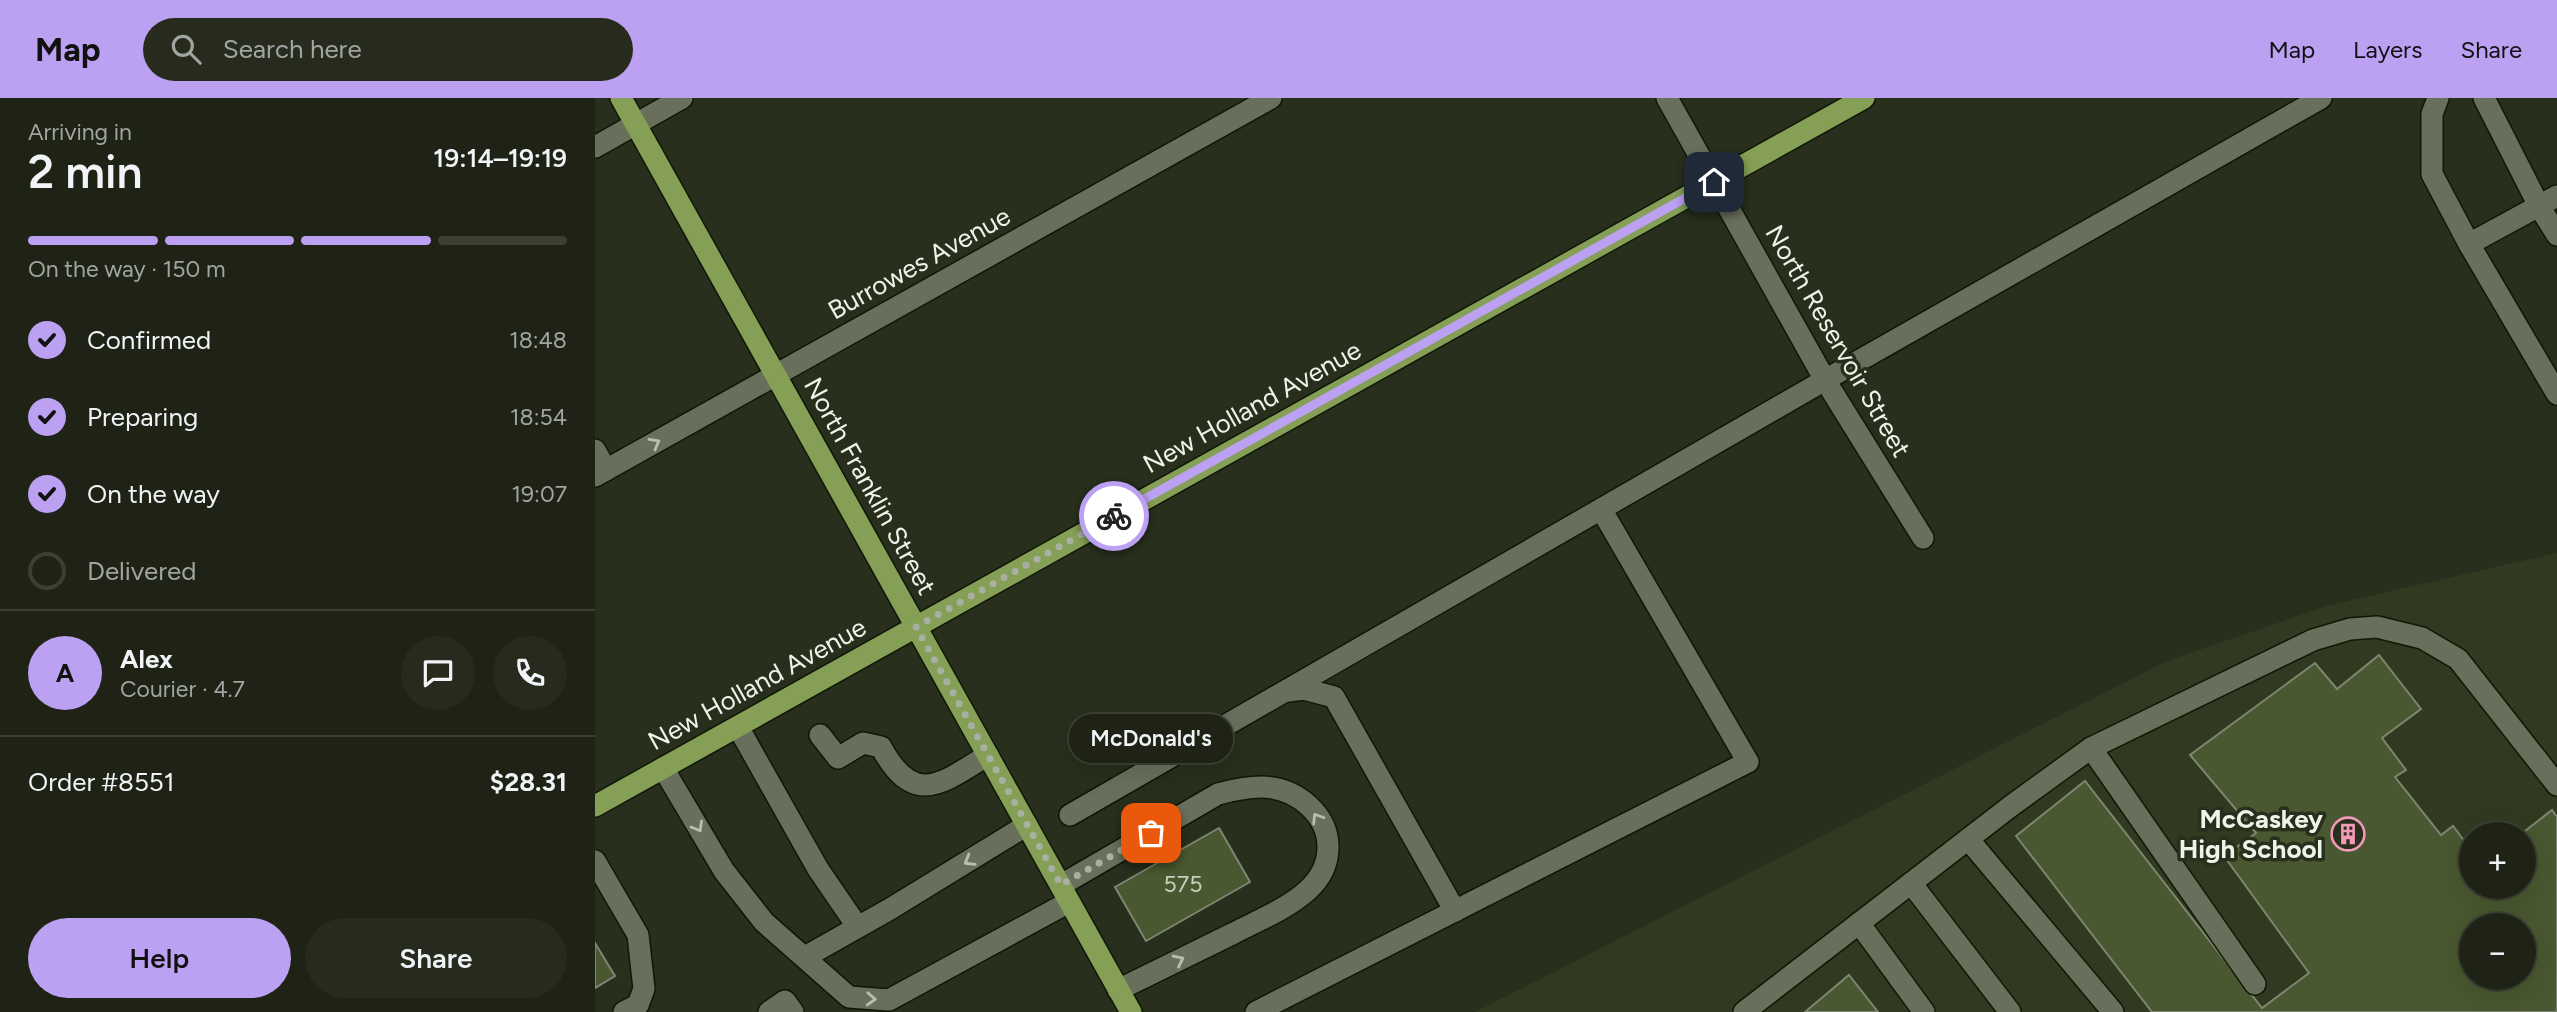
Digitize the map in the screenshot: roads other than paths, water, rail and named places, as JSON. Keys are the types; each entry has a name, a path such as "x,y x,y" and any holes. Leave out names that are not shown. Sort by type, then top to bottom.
{"main road":[{"name":"North Franklin Street","path":"621,98 1131,1012"},
{"name":"New Holland Avenue","path":"595,806 1864,98"}],"street":[{"path":"595,147 682,98"},
{"name":"Burrowes Avenue","path":"601,473 1271,98"},
{"name":"North Reservoir Street","path":"1667,98 1825,380 1923,538"},
{"path":"1070,815 2321,98"},
{"path":"2438,98 2432,114 2433,174 2469,244 2557,394"},
{"path":"2484,98 2548,201 2557,235"},
{"path":"2469,244 2548,201"},
{"path":"595,450 601,473"},
{"path":"1256,1012 1748,762 1601,509"},
{"path":"1744,1012 2091,748 2313,640 2350,629 2377,626 2422,638 2458,659 2557,785"},
{"path":"1286,691 1304,690 1334,697 1455,911"},
{"path":"738,727 818,869 857,926"},
{"path":"820,735 838,758 863,743 881,747 893,769 908,780 925,785 943,783 988,755"},
{"path":"2091,748 2255,984"},
{"path":"663,768 724,872 764,922 849,997 889,1000 1065,893 1218,794 1242,788 1263,787 1295,794 1319,816 1330,846 1320,876 1308,890 1281,909 1118,990"},
{"path":"805,957 890,909 1027,825"},
{"path":"1968,839 2113,1012"},
{"path":"595,861 638,934 644,989 631,1008"},
{"path":"1911,883 2010,1012"},
{"path":"1859,923 1924,1012"},
{"path":"769,1012 785,1001 793,1012"}],"place":[{"name":"McDonald's","path":"1151,833"},
{"name":"McCaskey High School","path":"2348,834"}]}
